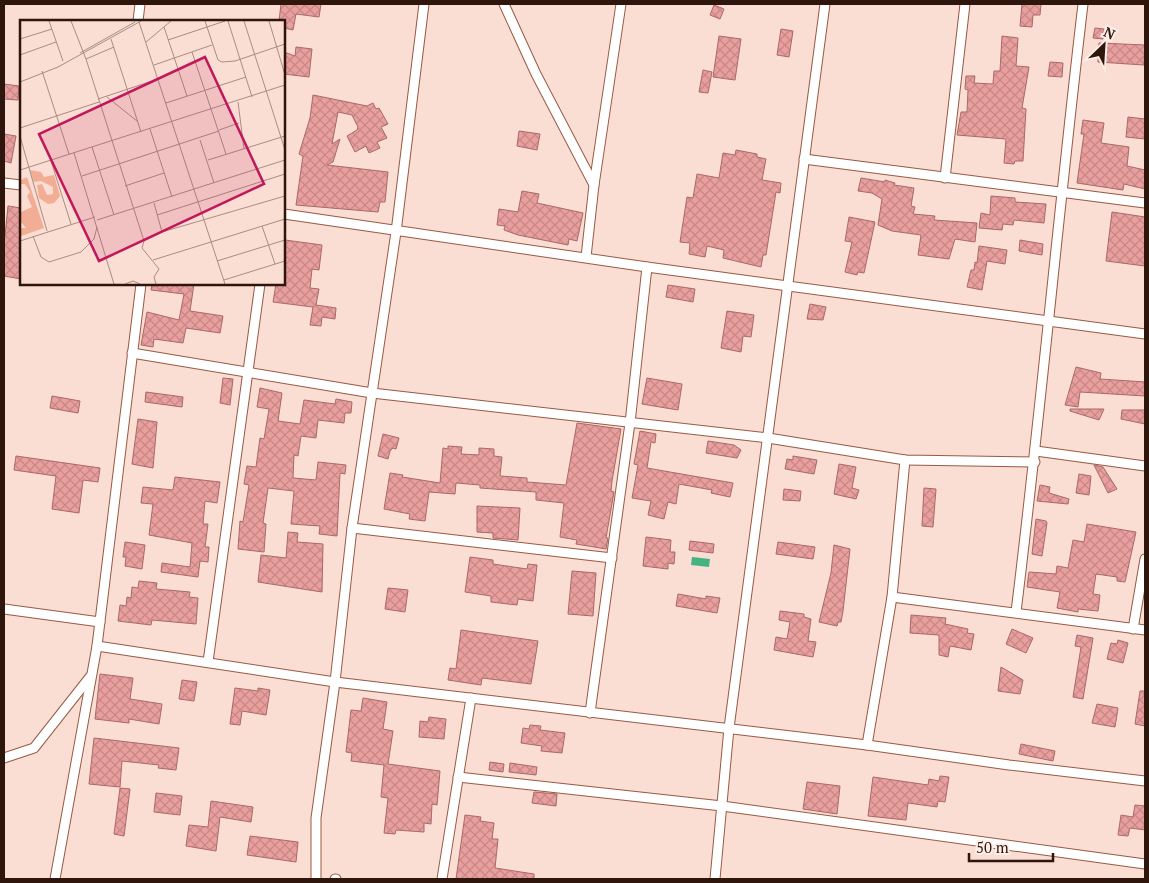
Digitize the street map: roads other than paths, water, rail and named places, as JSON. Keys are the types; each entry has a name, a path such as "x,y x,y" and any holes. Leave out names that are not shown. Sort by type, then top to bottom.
{"street":[{"path":"138,20 140,4"},
{"path":"316,879 316,818 335,682 352,528 396,232 424,4"},
{"path":"504,4 536,74 594,185"},
{"path":"586,257 594,185 621,4"},
{"path":"715,879 729,728 824,4"},
{"path":"945,178 965,4"},
{"path":"1016,612 1035,462 1060,193 1082,4"},
{"path":"804,159 1145,203"},
{"path":"4,183 20,185"},
{"path":"285,214 396,232 647,267 788,284 1145,334"},
{"path":"590,713 630,422 647,267"},
{"path":"55,879 90,676 97,646 140,285"},
{"path":"208,662 260,285"},
{"path":"132,354 372,392 768,438 906,460 1035,462"},
{"path":"1036,452 1145,466"},
{"path":"866,745 892,597 906,460"},
{"path":"352,528 612,558"},
{"path":"1133,628 1145,560"},
{"path":"892,597 1145,630"},
{"path":"4,609 100,622"},
{"path":"97,646 335,682 729,728 1145,782"},
{"path":"4,758 34,748 90,676"},
{"path":"442,879 470,698"},
{"path":"458,777 722,806 1145,864"}]}
